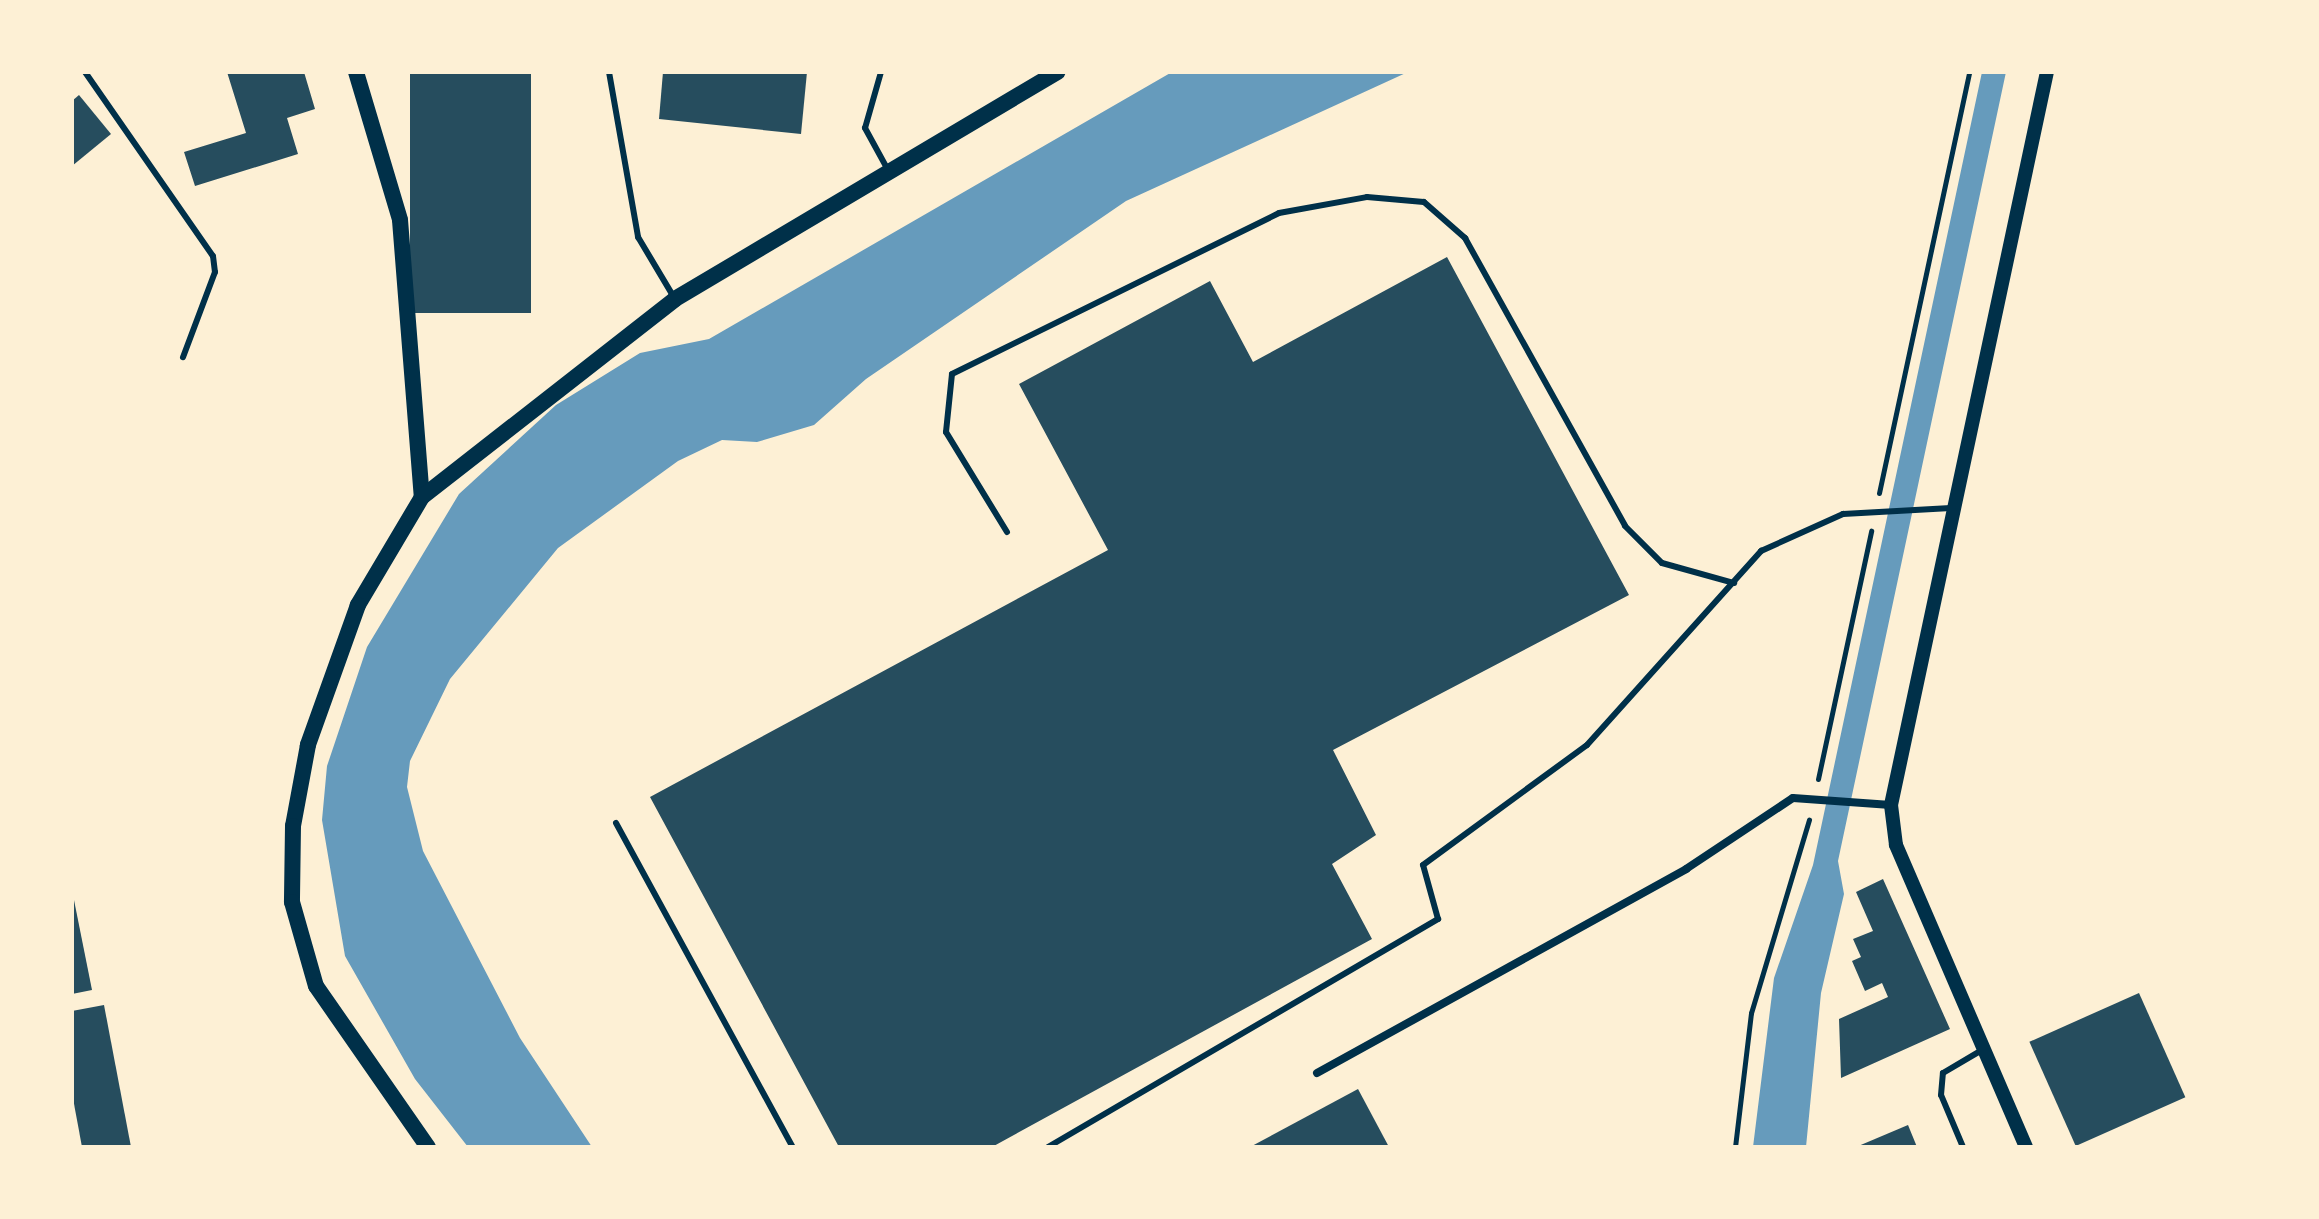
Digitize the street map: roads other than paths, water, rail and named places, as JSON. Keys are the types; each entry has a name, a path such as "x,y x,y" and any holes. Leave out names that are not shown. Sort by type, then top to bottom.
{"main road":[{"path":"356,72 400,220 422,497"},
{"path":"428,1147 316,986 292,902 293,826 308,745 358,605 422,497 675,299 1058,72"}],"street":[{"path":"2026,1147 1896,845 1891,805 1944,506 2047,72"},
{"path":"1317,1073 1686,869 1793,798 1861,806 1891,805"}],"lane":[{"path":"85,72 213,256 215,272 183,357"},
{"path":"609,72 638,237 675,299"},
{"path":"881,72 865,128 888,170"},
{"path":"1007,532 946,432 952,374 1279,213 1367,197 1424,202 1465,238 1625,526 1662,563 1734,583"},
{"path":"1048,1147 1438,919 1423,865 1587,745 1761,551 1843,514 1944,506"},
{"path":"616,823 793,1147"},
{"path":"1963,1147 1941,1095 1943,1073 1984,1049"}],"water":[{"path":"1172,72 1408,72 1126,201 866,379 814,425 757,442 722,440 678,461 558,548 450,679 410,761 407,787 423,851 520,1038 592,1147 468,1147 415,1079 345,956 322,820 327,766 367,647 459,494 556,405 640,353 709,339"},
{"path":"1982,72 2006,72 1838,861 1844,894 1821,993 1806,1147 1753,1147 1774,978 1813,865"}]}
